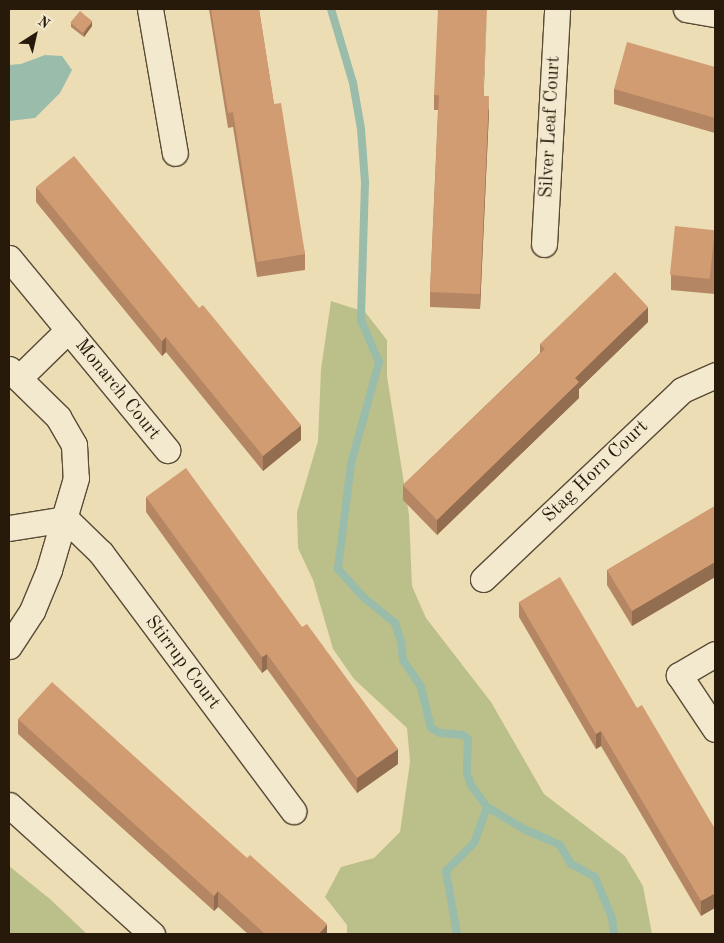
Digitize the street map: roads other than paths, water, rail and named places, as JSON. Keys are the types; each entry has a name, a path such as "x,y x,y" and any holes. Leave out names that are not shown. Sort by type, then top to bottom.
{"street":[{"path":"150,9 174,153"},
{"name":"Silver Leaf Court","path":"544,244 557,9"},
{"path":"686,9 715,14"},
{"name":"Monarch Court","path":"9,258 167,450"},
{"name":"Monarch Court","path":"14,373 68,330"},
{"path":"9,646 32,611 66,519 76,478 74,446 58,417 14,373"},
{"name":"Stag Horn Court","path":"483,579 682,390 705,377 715,375"},
{"path":"9,528 66,519"},
{"name":"Stirrup Court","path":"66,519 101,553 293,811"},
{"path":"715,654 679,675 715,728"},
{"path":"9,806 152,934"}],"waterway":[{"path":"331,9 353,83 361,129 365,182 361,320 379,362 351,464 338,569 362,596 395,623 401,641 403,660 421,687 431,728 440,733 463,735 468,739 467,774 471,785 487,807 524,829 560,845 571,864 595,877 612,918 614,934"},
{"path":"457,934 446,871 474,843 487,807"}]}
